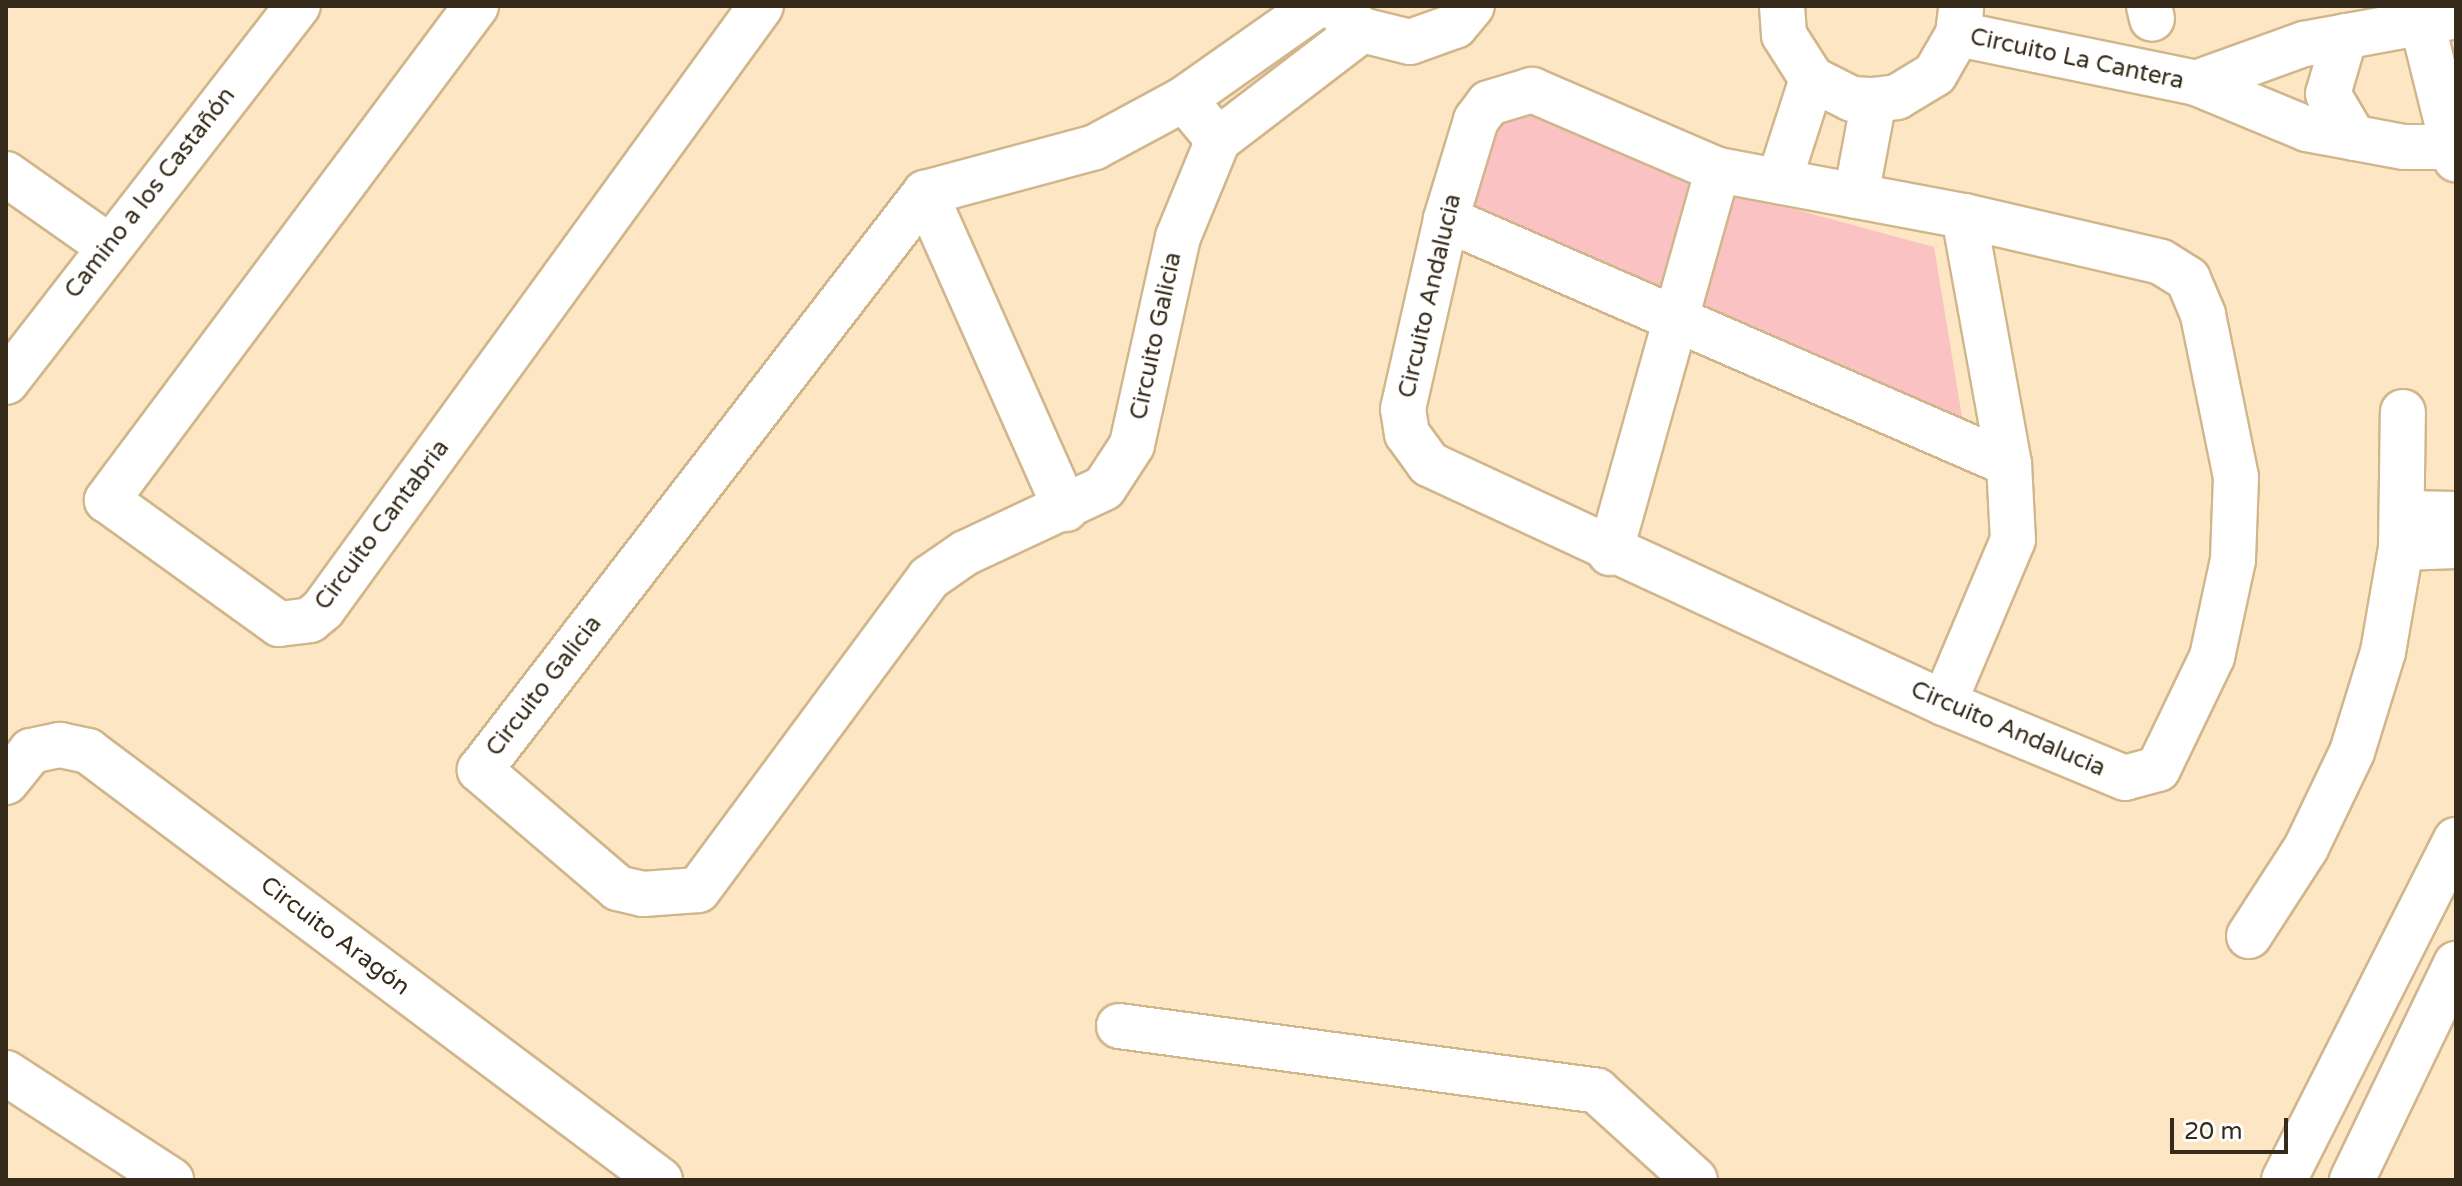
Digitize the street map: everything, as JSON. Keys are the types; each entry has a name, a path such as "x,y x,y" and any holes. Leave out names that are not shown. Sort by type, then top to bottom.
{"street":[{"name":"Camino a los Castañón","path":"6,382 107,245 298,6"},
{"name":"Circuito Cantabria","path":"476,6 107,500 279,624 310,620 323,609 761,6"},
{"path":"1066,509 925,193 1095,147 1184,99 1316,6"},
{"path":"1184,99 1218,140 1349,18 1385,40 1434,38 1472,6"},
{"path":"1779,181 1812,79 1784,35 1782,6"},
{"path":"2432,14 2455,153"},
{"name":"Circuito La Cantera","path":"2196,83 2345,36 2432,14"},
{"name":"Circuito La Cantera","path":"1812,79 1852,99 1874,100 1917,88 1949,55 1959,20 2196,83 2307,129 2455,153"},
{"path":"2345,36 2328,94 2354,138"},
{"name":"Circuito Andalucia","path":"1532,90 1718,170 1779,181 1964,216 2161,262 2188,279 2203,315 2236,477 2233,560 2212,657 2158,769 2125,778 1944,703 1610,553 1429,464 1407,434 1403,409 1446,219 1476,120 1489,103 1532,90"},
{"path":"1856,196 1874,100"},
{"name":"Circuito Galicia","path":"925,193 480,770 618,888 643,894 698,890 929,578 965,553 1066,509 1104,488 1132,445 1178,237 1218,140"},
{"path":"1610,553 1673,318 1718,170"},
{"path":"6,174 107,245"},
{"path":"1944,703 2013,540 2009,464 1964,216"},
{"path":"1446,219 2009,464"},
{"path":"2249,936 2306,848 2352,752 2383,652 2402,530 2403,412"},
{"path":"2402,530 2456,514"},
{"path":"2402,530 2456,546"},
{"name":"Circuito Aragón","path":"6,782 31,751 60,745 88,751 660,1180"},
{"path":"2284,1180 2402,942 2456,841"},
{"path":"2352,1180 2455,966 2438,929 2456,841"},
{"path":"2393,1095 2429,963 2421,947 2402,942"},
{"path":"1119,1026 1597,1091 1695,1180"},
{"path":"6,1073 171,1180"}],"shaded area":[{"path":"1528,111 1698,172 1654,314 1461,214 1491,126"},
{"path":"1724,190 1934,247 1964,429 1688,321"}]}
